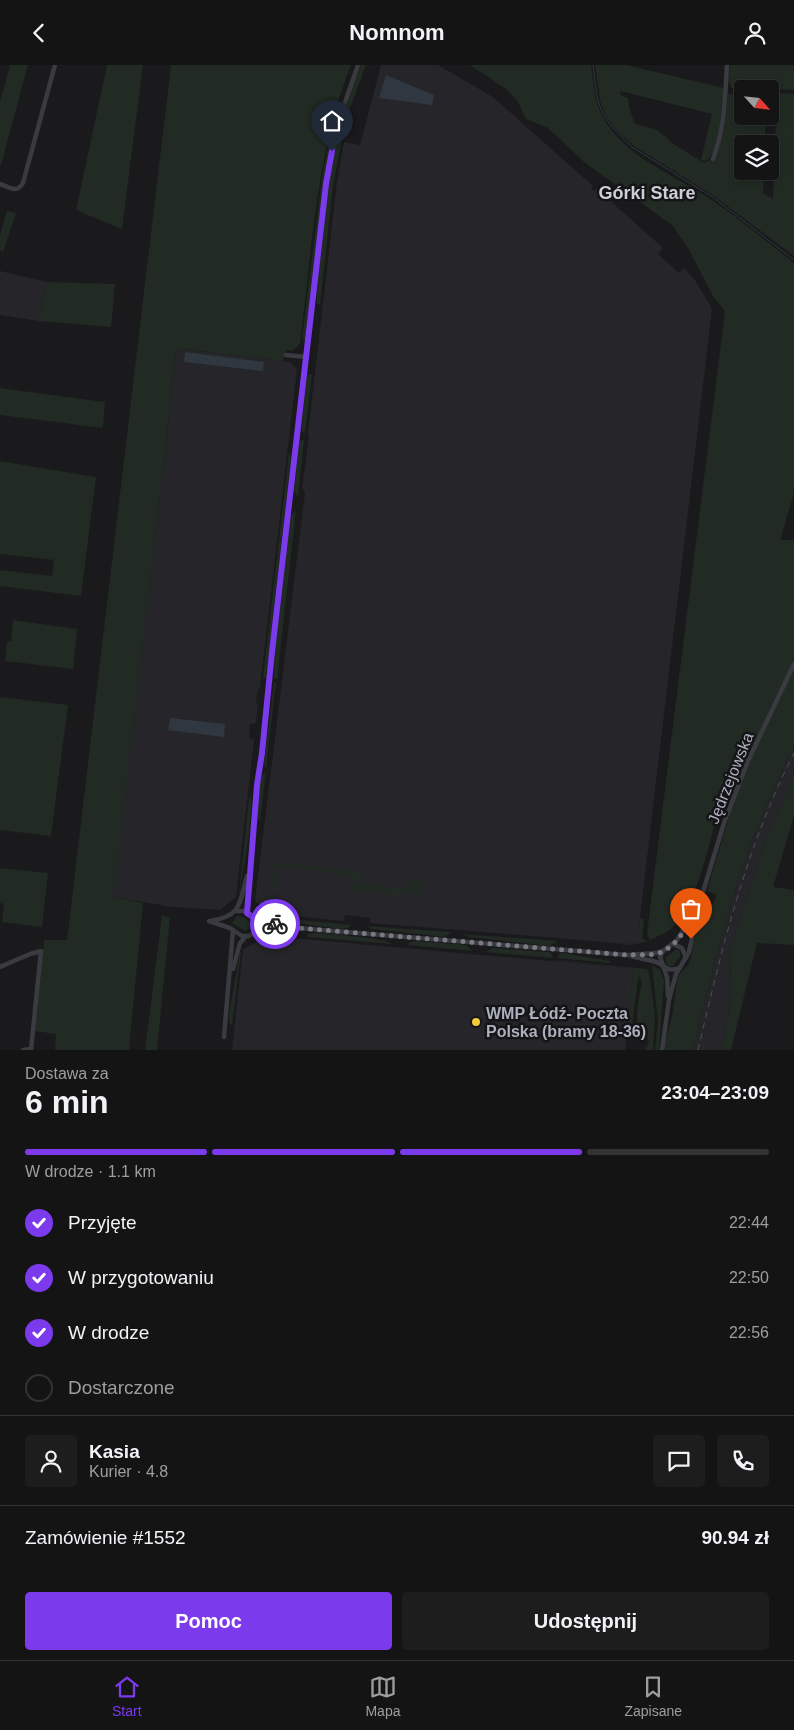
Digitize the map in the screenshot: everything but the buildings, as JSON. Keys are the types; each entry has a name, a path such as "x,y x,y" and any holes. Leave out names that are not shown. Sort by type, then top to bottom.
{"street":[{"path":"0,184 16,190 23,183 55,65"},
{"path":"247,913 257,785 330,162 340,117 358,65"},
{"path":"712,159 720,140 724,121 727,65"},
{"path":"286,355 306,357"},
{"name":"Jędrzejowska","path":"662,1050 669,1000 678,968 686,959 689,951 699,905 733,795 746,763 794,664"},
{"path":"246,936 238,935 232,929 208,921 230,916 235,911 239,905 250,866"},
{"name":"Jędrzejowska","path":"669,1000 667,977 660,957 663,951 683,933 699,905"},
{"path":"235,911 241,910 253,918 285,927"},
{"path":"224,1037 230,983 232,929 230,916"},
{"path":"253,918 255,924 254,932"},
{"path":"230,983 240,943 246,936 262,929 285,927 627,955 663,951"},
{"path":"673,944 682,949 686,959"},
{"path":"0,967 41,951 31,1049 23,1050"},
{"path":"627,955 658,963 663,968 671,970 678,968"}],"shaded area":[{"path":"10,65 28,65 1,165 0,102"},
{"path":"107,65 143,65 122,229 76,210"},
{"path":"171,65 351,65 339,98 323,167 312,238 300,344 292,351 286,350 283,361 184,349 177,350 175,353 113,897 143,903 129,1050 55,1050 56,1034 35,1031 44,940 67,940"},
{"path":"361,65 366,65 351,105 343,135 340,135 353,85"},
{"path":"381,65 438,65 493,97 593,186 591,188 594,191 597,189 663,248 658,254 679,273 684,268 695,280 712,309 637,942 631,944 370,923 370,918 345,915 344,921 271,914 255,901 305,493 302,487 337,182 344,142 360,145"},
{"path":"470,65 591,65 600,111 612,131 624,144 652,165 722,207 794,263 794,493 780,540 794,540 794,746 772,792 743,863 716,957 693,1050 663,1050 672,1016 678,976 688,965 691,958 703,903 711,907 717,895 707,891 732,806 719,809 702,871 682,916 668,931 650,940 647,933 725,311 713,296 688,248 672,225 584,162 548,128 526,119 517,100 506,89"},
{"path":"595,65 626,65 724,88 718,138 711,156 706,161 701,160 712,114 620,91 621,96 628,98 635,124 655,129 672,143 704,163 711,159 720,143 725,122 728,94 734,94 734,125 765,125 765,135 734,135 734,180 764,180 763,193 773,199 774,180 779,180 779,135 775,135 776,125 779,125 779,93 794,94 794,256 714,196 634,146 610,122 603,110"},
{"path":"730,65 794,65 794,90 779,90 779,80 734,80 734,88 731,88 729,79"},
{"path":"386,75 434,95 432,105 379,98"},
{"path":"339,103 323,185 305,341 302,338 322,178"},
{"path":"338,139 342,139 333,186 320,305 317,304 317,288 328,188"},
{"path":"7,211 16,213 3,252 0,251 0,235"},
{"path":"0,271 47,282 39,321 0,315"},
{"path":"47,282 115,284 111,327 39,321"},
{"path":"184,349 290,362 297,369 260,688 256,702 258,705 256,723 250,724 249,738 254,740 236,897 220,910 173,907 112,897 166,444 175,353 177,350"},
{"path":"185,352 264,362 263,371 184,362"},
{"path":"307,374 312,375 305,434 301,430"},
{"path":"0,388 105,402 103,428 0,415"},
{"path":"304,440 298,497 294,491 299,442"},
{"path":"289,453 291,457 266,678 263,678"},
{"path":"0,461 96,477 81,596 0,586 0,570 52,576 54,560 0,554"},
{"path":"296,510 277,679 274,678 275,651 290,517"},
{"path":"13,620 77,629 73,669 5,661 7,641 11,642"},
{"path":"274,682 276,682 266,768 264,765"},
{"path":"0,697 68,705 51,836 0,830"},
{"path":"170,718 225,724 224,737 168,730"},
{"path":"794,746 794,775 766,840 730,951 731,999 721,1050 693,1050 716,957 743,863 772,792"},
{"path":"266,772 260,820 258,820 259,787"},
{"path":"794,774 794,816 773,887 794,890 794,945 757,943 731,1050 721,1050 731,999 730,951 766,840"},
{"path":"249,797 252,801 249,835 239,896"},
{"path":"274,862 362,872 365,874 353,881 351,876 277,866 273,900 270,898"},
{"path":"0,868 48,873 42,927 2,922 4,904 0,903"},
{"path":"416,879 422,884 422,893 408,891 407,896 390,895 370,889 359,894 353,894 354,882 403,889"},
{"path":"162,915 170,918 157,1050 145,1050"},
{"path":"237,916 244,917 251,923 249,929 245,931 232,923"},
{"path":"269,917 351,925 348,928 340,929 267,919"},
{"path":"640,918 644,919 642,939 648,941 632,945 574,939 631,944 637,942"},
{"path":"366,926 451,932 445,937 372,929"},
{"path":"319,933 369,938 392,944 307,937 308,934"},
{"path":"462,934 558,941 550,946 469,937"},
{"path":"269,936 629,968 633,973 625,1050 232,1050 243,949"},
{"path":"416,941 466,945 473,951 407,945"},
{"path":"493,948 549,952 553,958 486,952"},
{"path":"677,949 680,952 680,957 673,966 669,966 666,962 666,957"},
{"path":"240,952 232,1026 229,1022 229,1014"},
{"path":"563,953 610,961 610,963 557,958 559,954"},
{"path":"556,960 647,969 655,1016 653,1050 645,1050 649,1042 640,1031 638,1025 638,1006 642,981 639,978 639,972 632,1024 627,1028 633,973 629,968"},
{"path":"652,965 660,970 664,980 659,1050 655,1050 658,1022"}],"waterway":[{"path":"593,65 601,110 612,127 632,147 714,198 794,260"}],"railway":[{"path":"698,1050 726,936 749,861 762,825 794,753"}],"way so far":[{"path":"275,924 285,927 627,955 656,953 671,946 683,933 699,905 691,939"}],"place":[{"name":"WMP Łódź- Poczta Polska (bramy 18-36)","path":"476,1022"}],"district":[{"name":"Górki Stare","path":"647,193"}],"route":[{"path":"275,924 253,918 247,913 247,907 257,785 326,184 332,151"}]}
